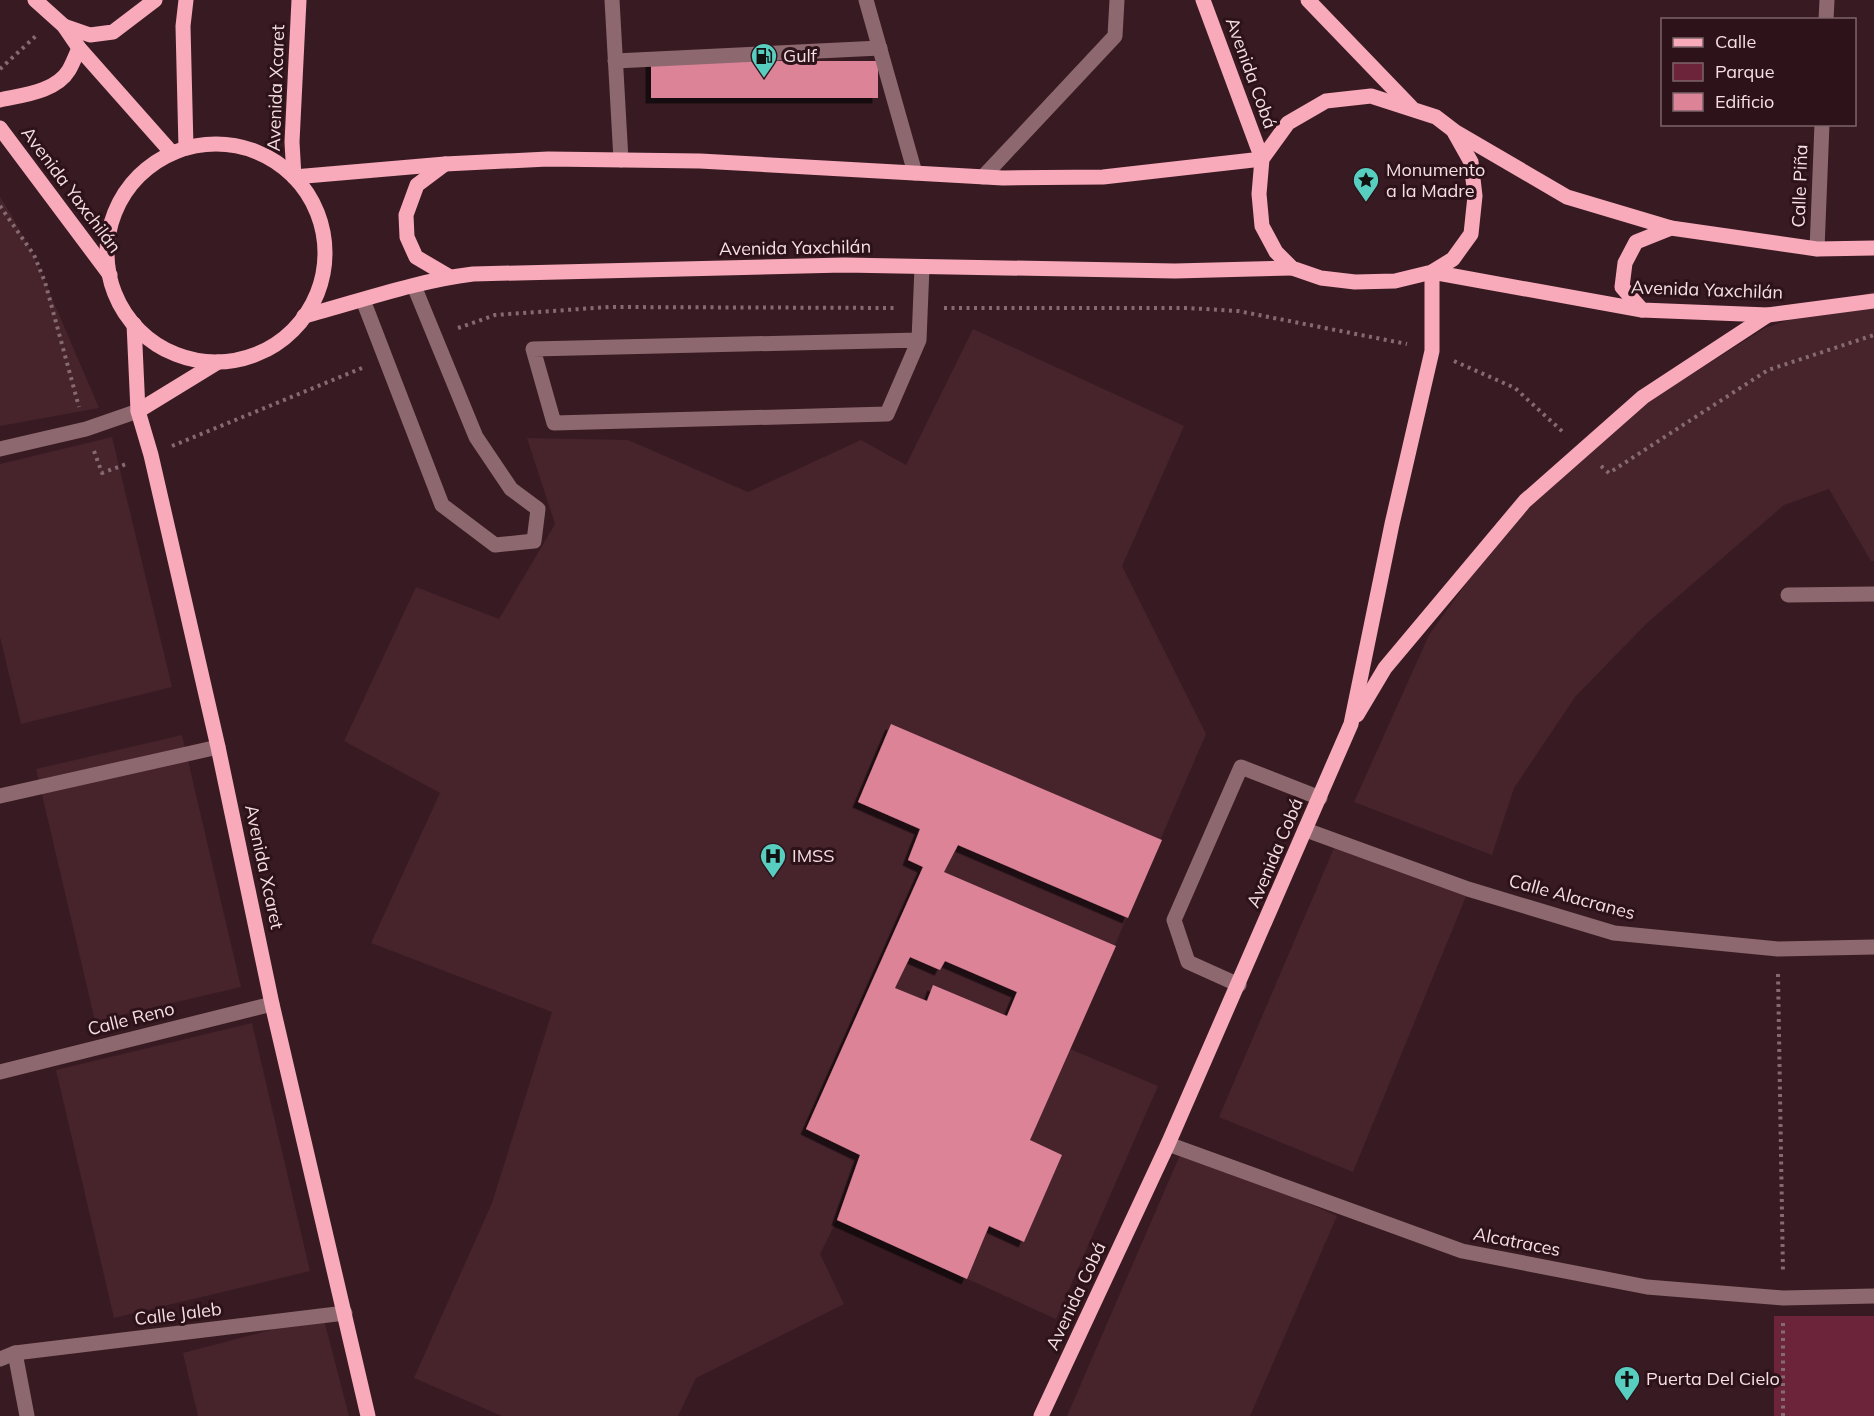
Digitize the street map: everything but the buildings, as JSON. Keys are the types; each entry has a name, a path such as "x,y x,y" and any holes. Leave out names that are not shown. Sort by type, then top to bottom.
{"main road":[{"path":"35,0 64,26 79,48 179,151"},
{"path":"64,26 90,35 113,32 155,0"},
{"path":"179,151 186,0"},
{"name":"Avenida Xcaret","path":"294,177 292,142 299,0"},
{"name":"Avenida Cobá","path":"1203,0 1262,159"},
{"path":"1308,0 1413,110"},
{"path":"0,100 52,86 68,72 79,48"},
{"path":"1453,130 1471,162 1475,196 1471,234 1453,259 1432,272 1395,281 1354,282 1321,278 1292,268 1276,252 1262,226 1259,194 1262,159 1288,123 1326,101 1371,96 1436,117 1453,130 1567,196 1671,228 1817,249 1874,248"},
{"name":"Avenida Yaxchilán","path":"0,128 110,275"},
{"path":"215,144 244,147 271,158 294,177 307,193 317,211 323,230 325,251 324,271 318,290 292,332 267,350 238,360 218,362 188,358 169,351 150,340 134,324 122,306 110,275 108,241 113,219 122,198 135,180 152,165 179,151 215,144"},
{"path":"294,177 446,164 548,159 700,161 983,177 1103,177 1262,159"},
{"path":"446,164 417,185 406,215 407,237 416,257 450,277"},
{"path":"1642,310 1622,287 1625,263 1636,242 1671,228"},
{"name":"Avenida Yaxchilán","path":"304,316 450,277 473,274 808,266 1175,271 1292,268"},
{"name":"Avenida Cobá","path":"1041,1416 1168,1144 1352,724 1392,524 1432,351 1432,272"},
{"name":"Avenida Yaxchilán","path":"1432,272 1642,310 1768,315 1874,301"},
{"path":"1352,724 1385,668 1525,501 1643,397 1768,315"},
{"name":"Avenida Xcaret","path":"134,324 138,411 151,455 218,747 272,1004 368,1416"},
{"path":"138,411 218,362"}],"street":[{"path":"612,0 621,160"},
{"path":"866,0 915,173"},
{"path":"983,177 1115,36 1117,0"},
{"path":"1826,18 1827,0"},
{"path":"615,61 880,48"},
{"name":"Calle Piña","path":"1817,249 1822,126"},
{"path":"919,340 534,349 554,423 887,414 919,340 922,267"},
{"path":"363,300 442,505 495,545 534,541 538,509 511,489 476,437 414,286"},
{"path":"0,449 86,429 138,411"},
{"path":"1788,595 1874,594"},
{"path":"0,796 218,747"},
{"path":"1239,985 1188,962 1174,920 1241,767 1320,798"},
{"name":"Calle Alacranes","path":"1306,830 1468,888 1614,933 1778,949 1874,947"},
{"name":"Calle Reno","path":"0,1072 272,1004"},
{"name":"Alcatraces","path":"1168,1144 1462,1251 1647,1287 1783,1298 1874,1296"},
{"name":"Calle Jaleb","path":"0,1359 15,1353 345,1313"},
{"path":"15,1353 27,1416"}],"path":[{"path":"1778,949 1783,1416"}],"shaded area":[{"path":"0,197 36,261 99,408 0,426"},
{"path":"1874,291 1874,561 1871,561 1829,489 1784,505 1647,623 1575,697 1514,788 1492,855 1354,802 1429,635 1518,511 1638,408 1765,328"},
{"name":"IMSS","path":"973,329 1184,426 1122,566 1206,734 1070,1049 1158,1086 1056,1319 837,1220 820,1254 844,1304 696,1378 678,1416 502,1416 414,1378 492,1203 552,1012 371,943 440,793 344,741 416,587 499,619 555,524 527,438 628,440 748,492 861,440 906,465"},
{"path":"112,437 172,687 21,724 0,637 0,464"},
{"path":"182,735 241,987 95,1021 36,769"},
{"path":"1337,841 1467,894 1353,1172 1219,1117"},
{"path":"252,1023 310,1271 114,1318 56,1070"},
{"path":"1183,1148 1337,1216 1250,1416 1067,1416"},
{"path":"323,1316 349,1416 198,1416 183,1353"}],"green space":[{"path":"1774,1316 1874,1316 1874,1416 1774,1416"}],"place":[{"name":"Gulf","path":"764,79"},
{"name":"Monumento a la Madre","path":"1366,203"},
{"name":"IMSS","path":"773,879"},
{"name":"Puerta Del Cielo","path":"1627,1402"}]}
